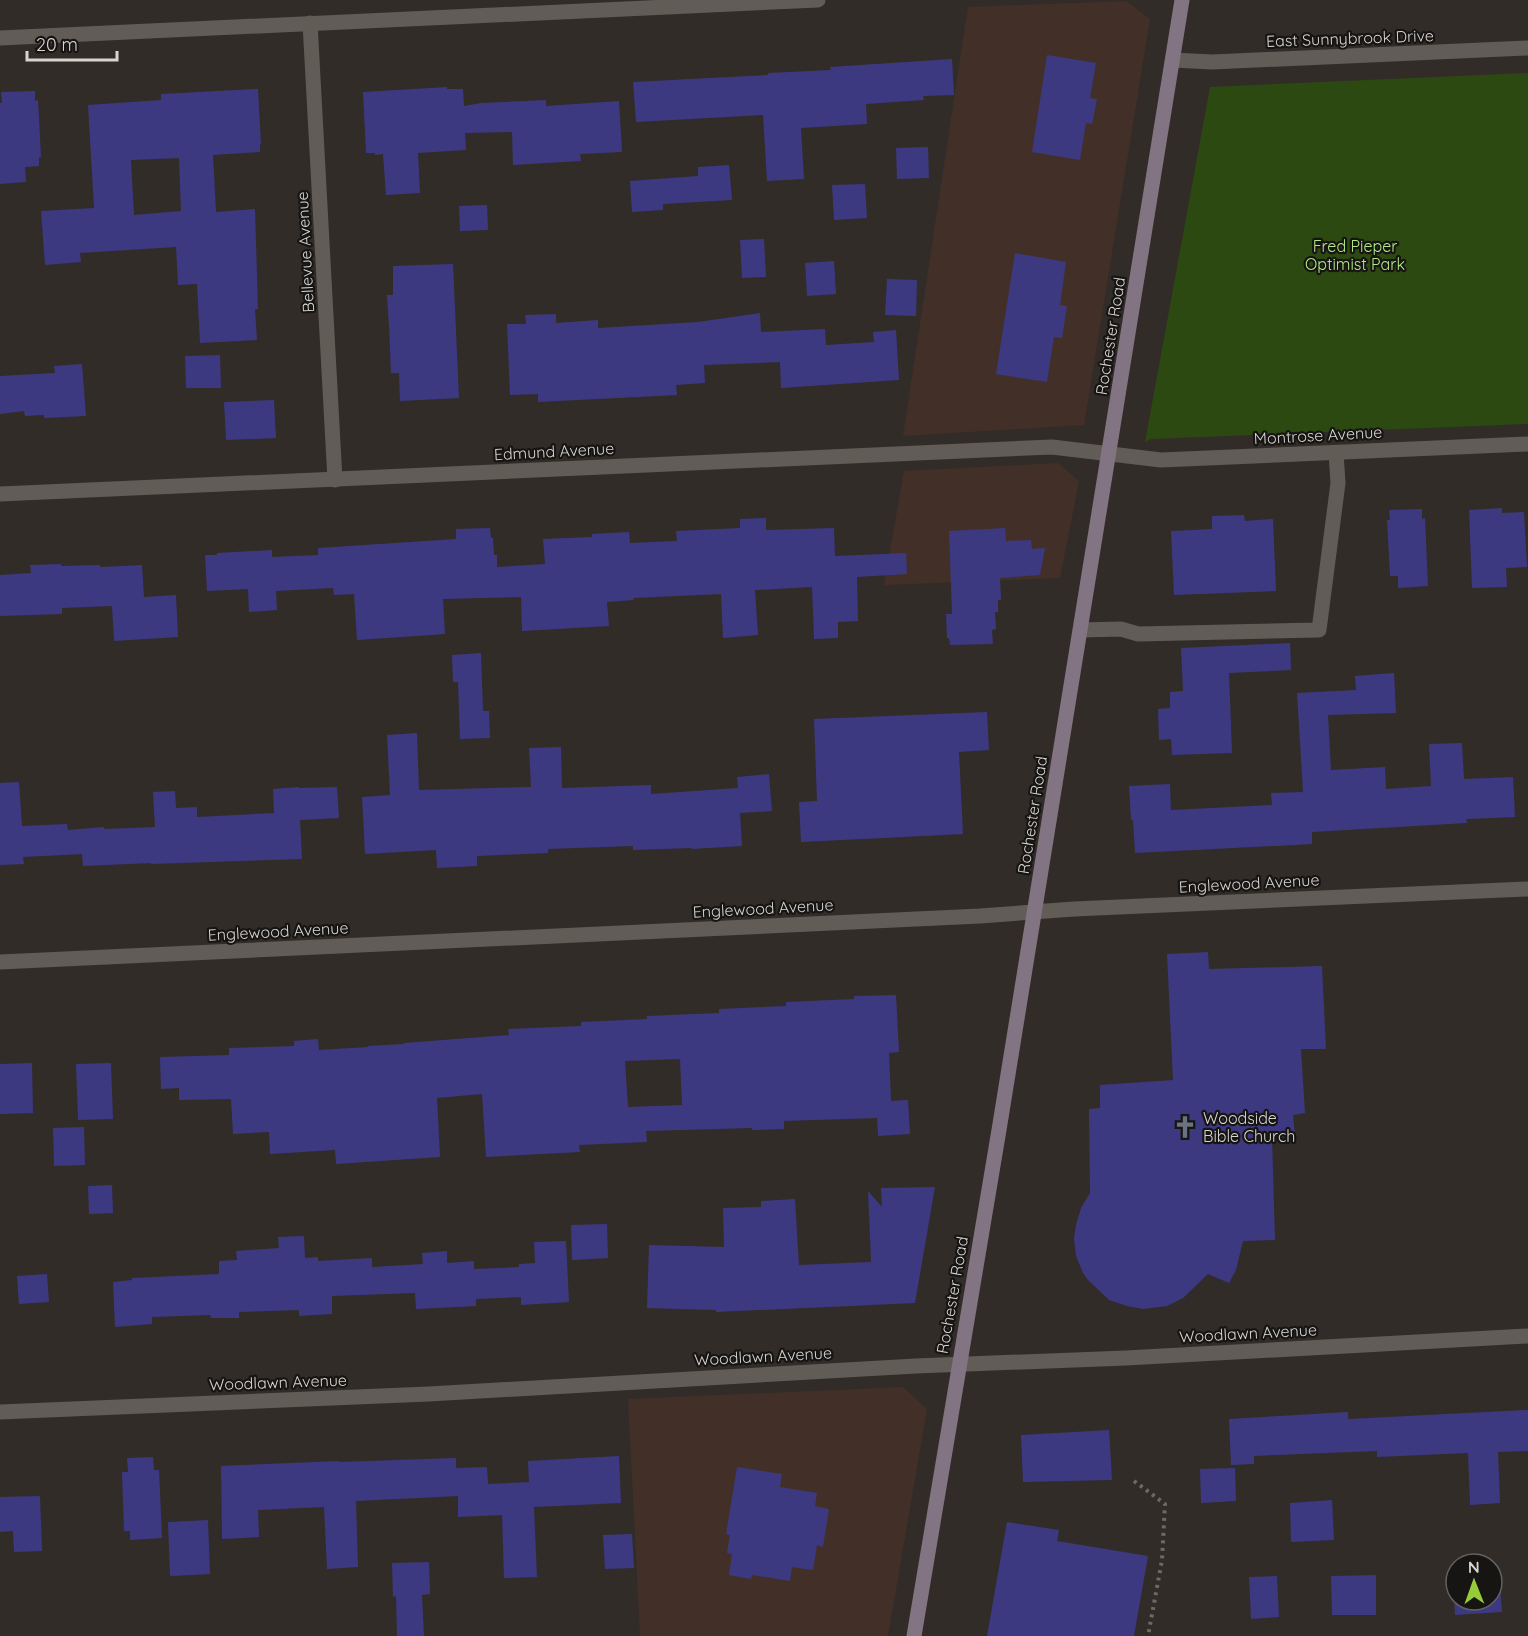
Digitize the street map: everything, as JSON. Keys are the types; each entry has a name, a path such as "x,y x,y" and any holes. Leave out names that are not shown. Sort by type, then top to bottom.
{"main road":[{"name":"Rochester Road","path":"914,1636 1035,911 1182,0"}],"street":[{"path":"0,38 818,0"},
{"name":"Bellevue Avenue","path":"310,23 335,480"},
{"name":"East Sunnybrook Drive","path":"1173,60 1212,62 1528,48"},
{"name":"Montrose Avenue","path":"1109,453 1161,460 1528,444"},
{"name":"Edmund Avenue","path":"0,494 1052,447 1109,453"},
{"path":"1081,630 1121,629 1138,634 1319,630 1338,483 1336,453"},
{"name":"Englewood Avenue","path":"0,962 1528,889"},
{"name":"Woodlawn Avenue","path":"0,1412 417,1394 1528,1336"}],"path":[{"path":"1134,1481 1165,1504 1162,1560 1148,1636"}],"shaded area":[{"path":"1126,1 1150,19 1084,425 903,436 968,7"},
{"path":"1058,463 1079,481 1060,578 884,585 904,471"},
{"path":"903,1387 927,1409 888,1636 640,1636 628,1399"}],"green space":[{"name":"Fred Pieper Optimist Park","path":"1528,73 1528,424 1151,439 1145,442 1210,87"}],"building":[{"path":"1047,55 1096,63 1090,98 1097,99 1092,124 1086,123 1080,160 1032,152"},
{"path":"952,59 954,95 923,96 924,100 866,104 867,124 801,128 804,179 767,181 763,115 636,122 633,82 768,75 768,73 831,70 830,67"},
{"path":"447,87 447,89 463,89 464,106 546,100 546,106 619,101 622,152 580,154 581,161 513,165 512,132 465,133 466,150 418,153 420,193 386,195 383,154 366,153 363,92"},
{"path":"258,89 260,152 213,155 216,212 255,209 257,340 200,343 197,284 178,285 176,247 80,253 81,262 45,265 41,211 94,208 88,105 161,100 161,94","holes":["179,158 181,211 134,215 131,160"]},
{"path":"35,91 35,101 38,100 41,157 39,157 39,166 25,167 26,182 0,184 1,92"},
{"path":"928,147 929,178 897,179 896,148"},
{"path":"729,165 732,200 663,204 663,210 632,212 630,181 698,176 698,167"},
{"path":"865,184 867,218 834,220 832,185"},
{"path":"487,205 488,230 460,231 459,206"},
{"path":"764,239 766,277 742,278 740,240"},
{"path":"1015,253 1066,262 1060,305 1067,306 1062,338 1054,337 1047,382 996,374"},
{"path":"834,261 836,294 807,296 805,263"},
{"path":"453,264 459,398 400,401 399,373 391,373 387,295 393,295 393,266"},
{"path":"887,279 917,280 916,316 885,315"},
{"path":"760,313 761,332 825,329 826,345 874,342 873,332 896,330 899,380 781,388 780,362 704,365 705,383 676,385 677,395 538,402 538,394 510,395 507,324 526,324 525,315 556,314 556,323 598,320 598,328 698,322"},
{"path":"220,355 221,388 186,388 185,356"},
{"path":"82,364 86,416 44,418 44,415 25,416 24,411 0,414 0,376 55,373 54,366"},
{"path":"274,400 276,438 226,440 224,402"},
{"path":"1502,508 1502,513 1524,512 1527,567 1506,568 1507,587 1472,588 1469,510"},
{"path":"1422,509 1422,519 1425,518 1428,586 1398,588 1398,576 1390,576 1387,520 1390,520 1389,510"},
{"path":"1244,515 1245,521 1273,519 1276,591 1174,595 1171,531 1212,529 1212,516"},
{"path":"766,518 766,530 834,528 835,556 906,553 907,574 857,577 858,621 838,622 838,638 814,639 812,587 755,590 758,635 723,638 721,594 633,598 634,600 607,602 609,626 522,631 521,597 443,599 445,634 357,640 354,594 334,595 333,588 276,591 277,610 249,612 248,589 207,591 205,555 217,555 217,553 272,550 272,557 318,555 318,548 456,539 456,529 490,528 494,555 497,555 497,567 545,564 543,539 592,537 592,534 629,532 630,543 677,541 676,531 740,528 740,519"},
{"path":"1005,528 1006,541 1031,540 1032,549 1045,548 1040,575 1000,578 1001,600 998,600 998,612 995,612 996,629 992,630 993,644 950,645 949,638 947,638 946,614 952,614 949,531"},
{"path":"61,564 61,566 100,565 100,567 142,565 144,597 176,595 178,637 114,641 112,606 62,608 62,614 0,616 0,575 31,573 30,565"},
{"path":"1290,643 1291,670 1229,673 1232,753 1172,755 1171,739 1159,740 1158,709 1170,708 1170,692 1183,691 1181,648"},
{"path":"481,653 483,711 489,711 490,738 460,739 458,682 453,682 452,655"},
{"path":"1394,673 1396,713 1328,715 1331,770 1385,767 1386,789 1431,786 1429,744 1462,743 1464,779 1513,777 1515,817 1466,819 1467,823 1312,832 1312,844 1135,853 1129,786 1170,784 1171,810 1272,805 1271,793 1303,792 1297,693 1356,690 1355,676"},
{"path":"987,712 989,750 959,752 963,834 801,842 799,802 817,801 814,719"},
{"path":"417,733 419,790 531,787 529,748 561,747 562,788 651,785 651,794 738,788 737,777 769,774 772,811 740,813 742,846 633,850 633,846 548,849 548,853 477,856 477,866 437,868 436,850 365,854 362,797 390,795 387,735"},
{"path":"19,782 22,826 67,824 68,830 155,827 153,792 175,791 176,808 197,807 197,817 274,813 273,789 299,787 337,787 339,818 300,820 302,859 83,866 82,854 23,857 24,864 0,865 0,783"},
{"path":"1208,952 1209,969 1322,966 1326,1049 1301,1049 1305,1113 1293,1115 1295,1136 1272,1137 1275,1240 1243,1241 1236,1270 1229,1283 1208,1274 1183,1298 1167,1306 1143,1309 1127,1306 1109,1300 1088,1280 1076,1256 1074,1238 1076,1225 1081,1208 1090,1193 1089,1109 1100,1108 1100,1085 1173,1080 1167,954"},
{"path":"896,995 899,1052 889,1053 891,1101 908,1100 910,1134 878,1136 877,1118 784,1121 784,1129 646,1131 647,1142 579,1145 580,1152 486,1157 482,1094 437,1098 440,1157 336,1164 335,1150 270,1154 269,1132 233,1134 231,1099 179,1100 179,1088 161,1089 160,1057 229,1055 229,1048 294,1046 294,1041 318,1039 319,1050 509,1035 508,1029 581,1026 581,1022 719,1013 719,1009 786,1006 786,1002 854,999 854,996","holes":["680,1059 682,1105 628,1107 625,1061"]},
{"path":"32,1063 33,1113 0,1114 0,1064"},
{"path":"111,1063 113,1119 78,1120 76,1064"},
{"path":"84,1127 85,1165 54,1166 53,1128"},
{"path":"112,1185 113,1213 89,1214 88,1186"},
{"path":"935,1187 915,1303 716,1312 716,1310 647,1308 649,1245 724,1247 723,1208 761,1207 761,1201 795,1199 799,1265 871,1262 868,1191 882,1207 881,1188"},
{"path":"607,1224 608,1258 572,1260 571,1225"},
{"path":"304,1236 305,1258 318,1257 318,1261 372,1258 372,1267 423,1264 422,1253 447,1251 447,1263 474,1261 474,1269 519,1267 519,1264 535,1263 534,1242 566,1241 569,1302 521,1305 521,1297 476,1299 476,1306 416,1309 415,1293 332,1296 332,1314 299,1316 299,1310 239,1312 239,1318 211,1318 210,1315 152,1317 152,1324 115,1327 113,1282 132,1280 132,1278 219,1274 219,1261 237,1260 236,1251 279,1248 278,1237"},
{"path":"47,1274 49,1302 19,1304 17,1276"},
{"path":"1528,1410 1528,1451 1498,1452 1500,1503 1470,1505 1468,1453 1377,1457 1377,1451 1254,1456 1254,1464 1231,1465 1229,1419 1348,1412 1348,1419"},
{"path":"1109,1430 1112,1480 1023,1482 1021,1435"},
{"path":"619,1456 621,1503 534,1507 537,1577 504,1578 502,1515 458,1517 458,1496 356,1501 358,1567 327,1569 324,1507 258,1510 259,1537 222,1539 221,1466 456,1458 456,1468 487,1467 488,1484 529,1482 528,1461"},
{"path":"153,1457 154,1470 159,1470 162,1538 130,1540 130,1531 124,1531 122,1472 128,1472 127,1458"},
{"path":"737,1467 782,1474 780,1487 817,1493 815,1506 829,1509 823,1547 817,1545 813,1570 792,1567 790,1581 752,1575 751,1579 729,1575 732,1554 727,1553 730,1535 726,1534"},
{"path":"1235,1468 1236,1501 1201,1503 1200,1469"},
{"path":"40,1496 42,1551 14,1552 13,1531 0,1532 0,1497"},
{"path":"1332,1500 1334,1540 1291,1542 1290,1503"},
{"path":"208,1520 210,1574 170,1576 168,1522"},
{"path":"1007,1522 1059,1530 1057,1541 1148,1556 1134,1636 987,1636"},
{"path":"632,1534 634,1568 605,1569 603,1535"},
{"path":"429,1562 430,1594 422,1595 424,1636 397,1636 392,1563"},
{"path":"1376,1575 1376,1615 1332,1615 1331,1576"},
{"path":"1277,1576 1279,1617 1251,1619 1249,1577"},
{"path":"1455,1612 1502,1612 1455,1615"}],"place":[{"name":"Woodside Bible Church","path":"1185,1127"}]}
